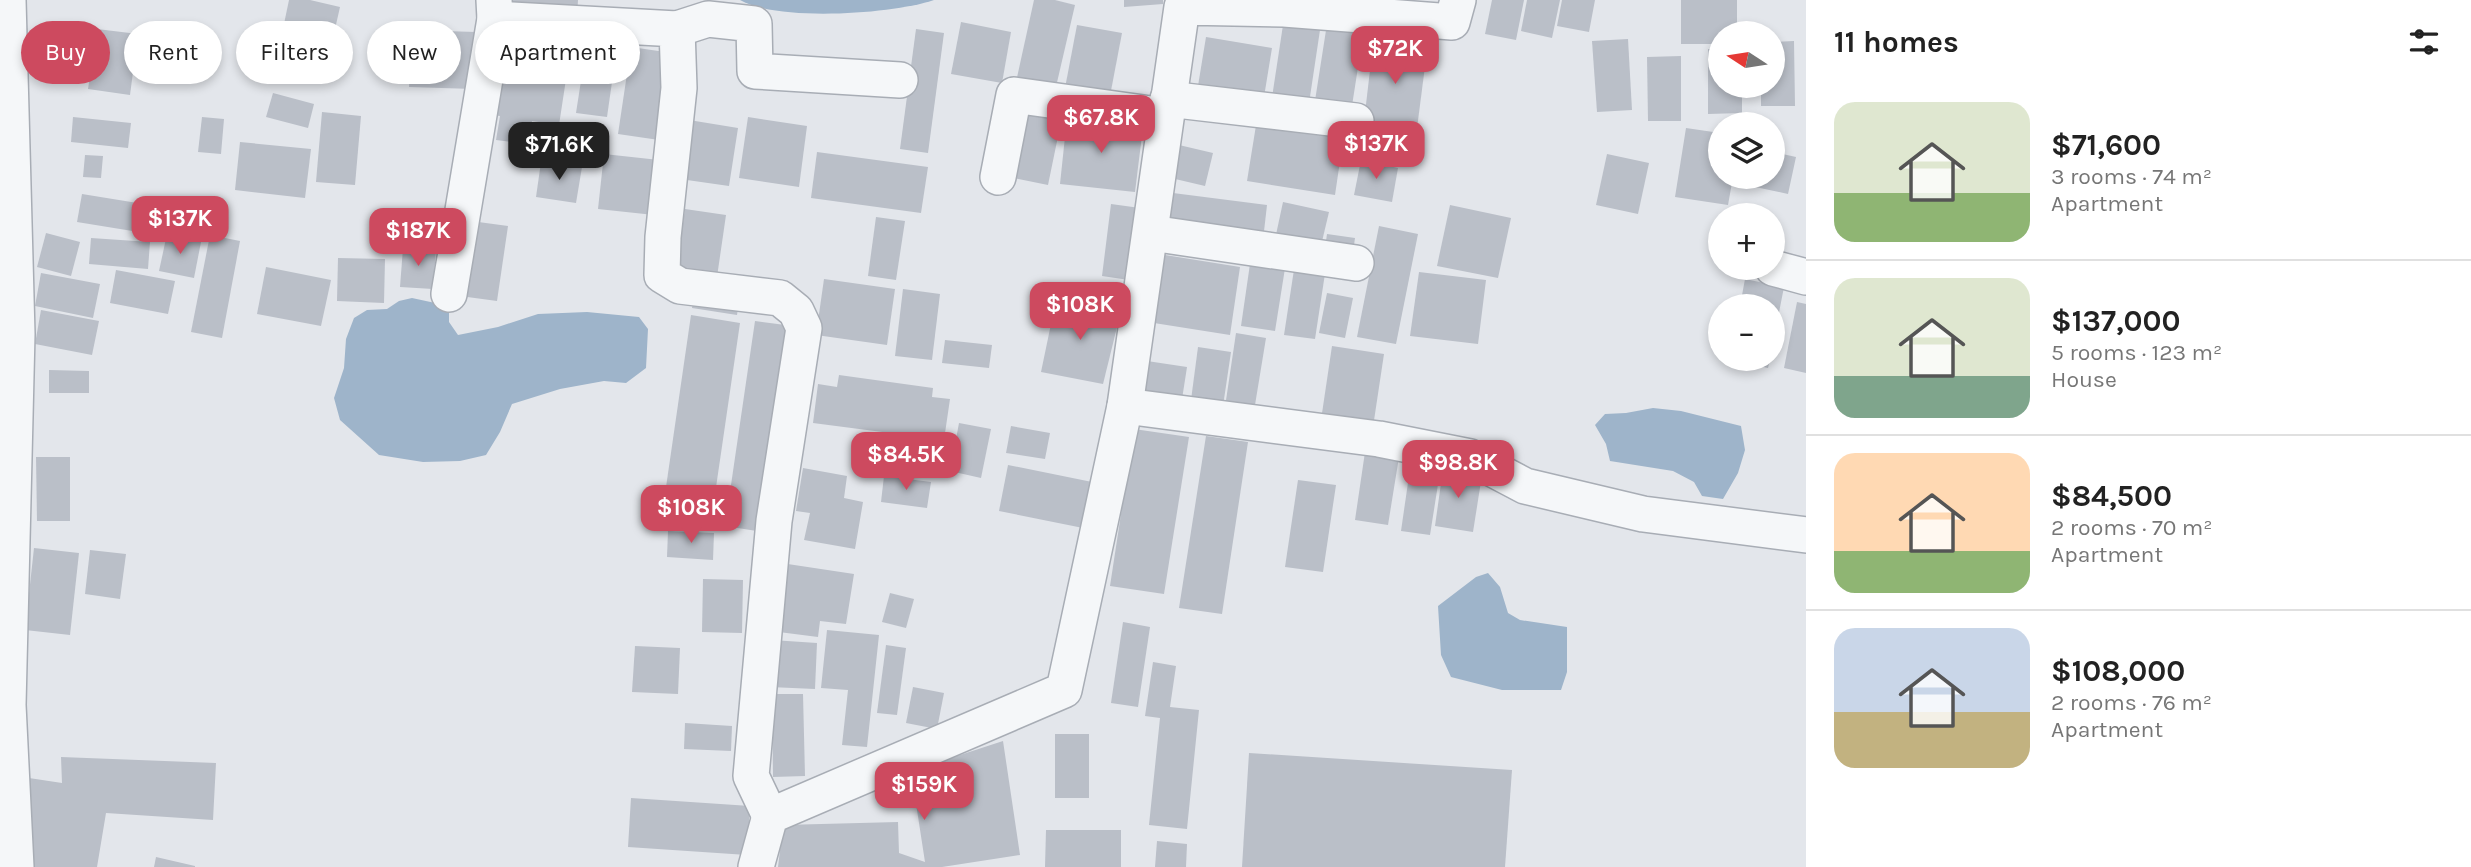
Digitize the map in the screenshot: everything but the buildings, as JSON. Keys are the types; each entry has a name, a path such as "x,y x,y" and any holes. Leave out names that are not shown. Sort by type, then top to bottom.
{"street":[{"path":"8,0 17,334 8,705 16,867"},
{"path":"770,816 1064,690 1125,406 1182,7 1284,9 1452,22 1458,0"},
{"path":"449,294 494,10 677,29 709,19 754,24 755,71 900,80"},
{"path":"677,29 679,88 663,237 662,275 680,286 780,298 796,310 804,328 774,521 751,776 770,816 756,867"},
{"path":"998,177 1014,95 1356,121"},
{"path":"1151,233 1356,263"},
{"path":"1785,271 1806,277"},
{"path":"1125,406 1378,439 1470,457 1525,486 1643,514 1806,535"}],"water":[{"path":"740,0 934,0 892,9 836,14 781,11"},
{"path":"412,298 449,306 449,322 458,335 498,327 538,314 587,312 639,317 648,329 646,368 626,383 604,381 560,389 512,404 486,455 460,461 423,462 379,455 340,420 334,398 344,368 346,339 354,318 367,310 387,309 399,301"},
{"path":"1653,408 1681,411 1741,426 1745,450 1738,473 1723,499 1702,496 1694,482 1673,471 1610,461 1606,444 1595,425 1605,414"},
{"path":"1488,573 1500,587 1508,613 1520,620 1567,627 1567,672 1561,690 1502,690 1451,677 1441,655 1438,606 1476,577"}]}
